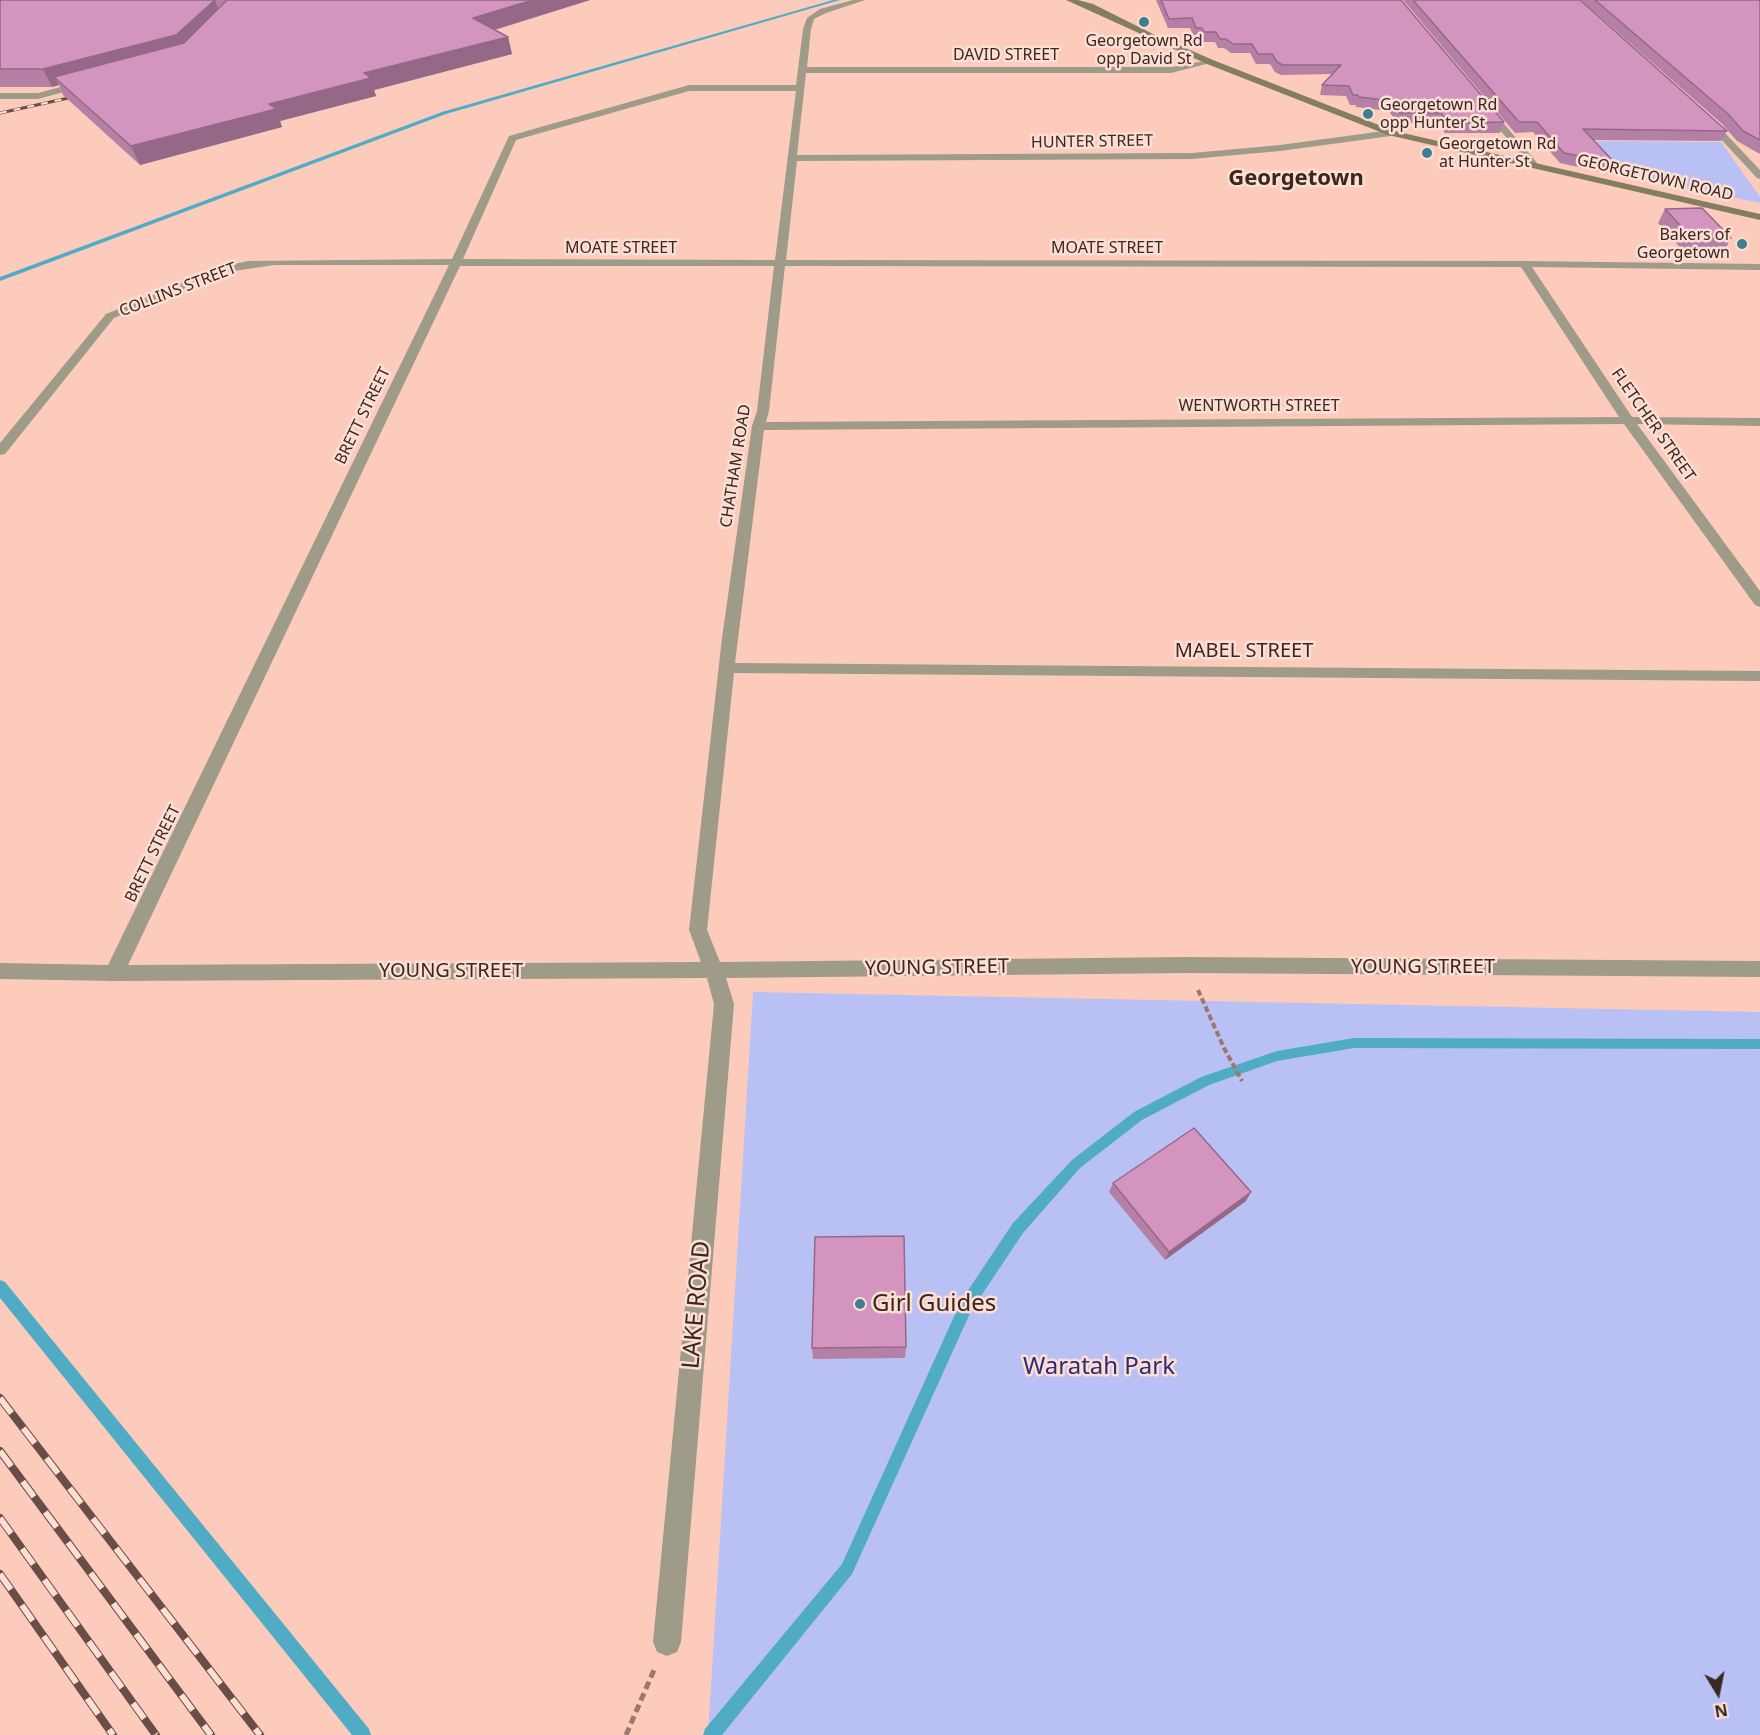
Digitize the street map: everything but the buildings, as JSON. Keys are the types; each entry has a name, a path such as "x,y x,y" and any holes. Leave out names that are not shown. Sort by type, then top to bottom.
{"street":[{"name":"CHATHAM ROAD","path":"714,970 698,930 727,668 758,426 763,411 807,29 811,18 823,11 861,0"},
{"name":"GEORGETOWN ROAD","path":"1070,0 1090,6 1149,36 1210,62 1391,133 1760,217"},
{"name":"DAVID STREET","path":"801,70 1172,70 1210,62"},
{"path":"0,96 38,96 95,81"},
{"name":"BRETT STREET","path":"114,973 455,264 512,138 688,88 799,88"},
{"path":"1477,96 1535,166"},
{"path":"1702,114 1718,128 1760,176"},
{"name":"HUNTER STREET","path":"792,158 1192,156 1280,148 1391,133"},
{"name":"COLLINS STREET","path":"0,451 110,316 139,303 224,269 248,264 274,262 455,264"},
{"name":"MOATE STREET","path":"455,264 1524,264 1760,267"},
{"name":"FLETCHER STREET","path":"1524,264 1629,422 1760,602"},
{"name":"WENTWORTH STREET","path":"758,426 1760,422"},
{"name":"MABEL STREET","path":"727,668 1760,676"},
{"name":"YOUNG STREET","path":"114,973 1187,965 1760,969"},
{"name":"LAKE ROAD","path":"667,1642 724,1004 714,970"},
{"path":"0,971 114,973"}],"path":[{"path":"1187,965 1224,1048 1242,1081"},
{"path":"626,1735 667,1642"}],"green space":[{"path":"1587,141 1721,142 1760,197 1760,203 1616,173"},
{"name":"Waratah Park","path":"753,992 1760,1012 1760,1735 708,1735"}],"waterway":[{"path":"0,279 444,113 838,0"},
{"path":"711,1735 847,1569 966,1306 1018,1228 1076,1164 1138,1116 1205,1081 1277,1056 1354,1043 1760,1044"},
{"path":"0,1287 363,1735"}],"railway":[{"path":"0,113 82,95"},
{"path":"0,1398 260,1735"},
{"path":"0,1451 211,1735"},
{"path":"0,1518 156,1735"},
{"path":"0,1574 113,1735"}],"place":[{"name":"Georgetown Rd opp David St","path":"1144,22"},
{"name":"Georgetown Rd opp Hunter St","path":"1368,114"},
{"name":"Georgetown Rd at Hunter St","path":"1427,153"},
{"name":"Bakers of Georgetown","path":"1742,244"},
{"name":"Girl Guides","path":"860,1304"}],"district":[{"name":"Georgetown","path":"1296,179"}]}
